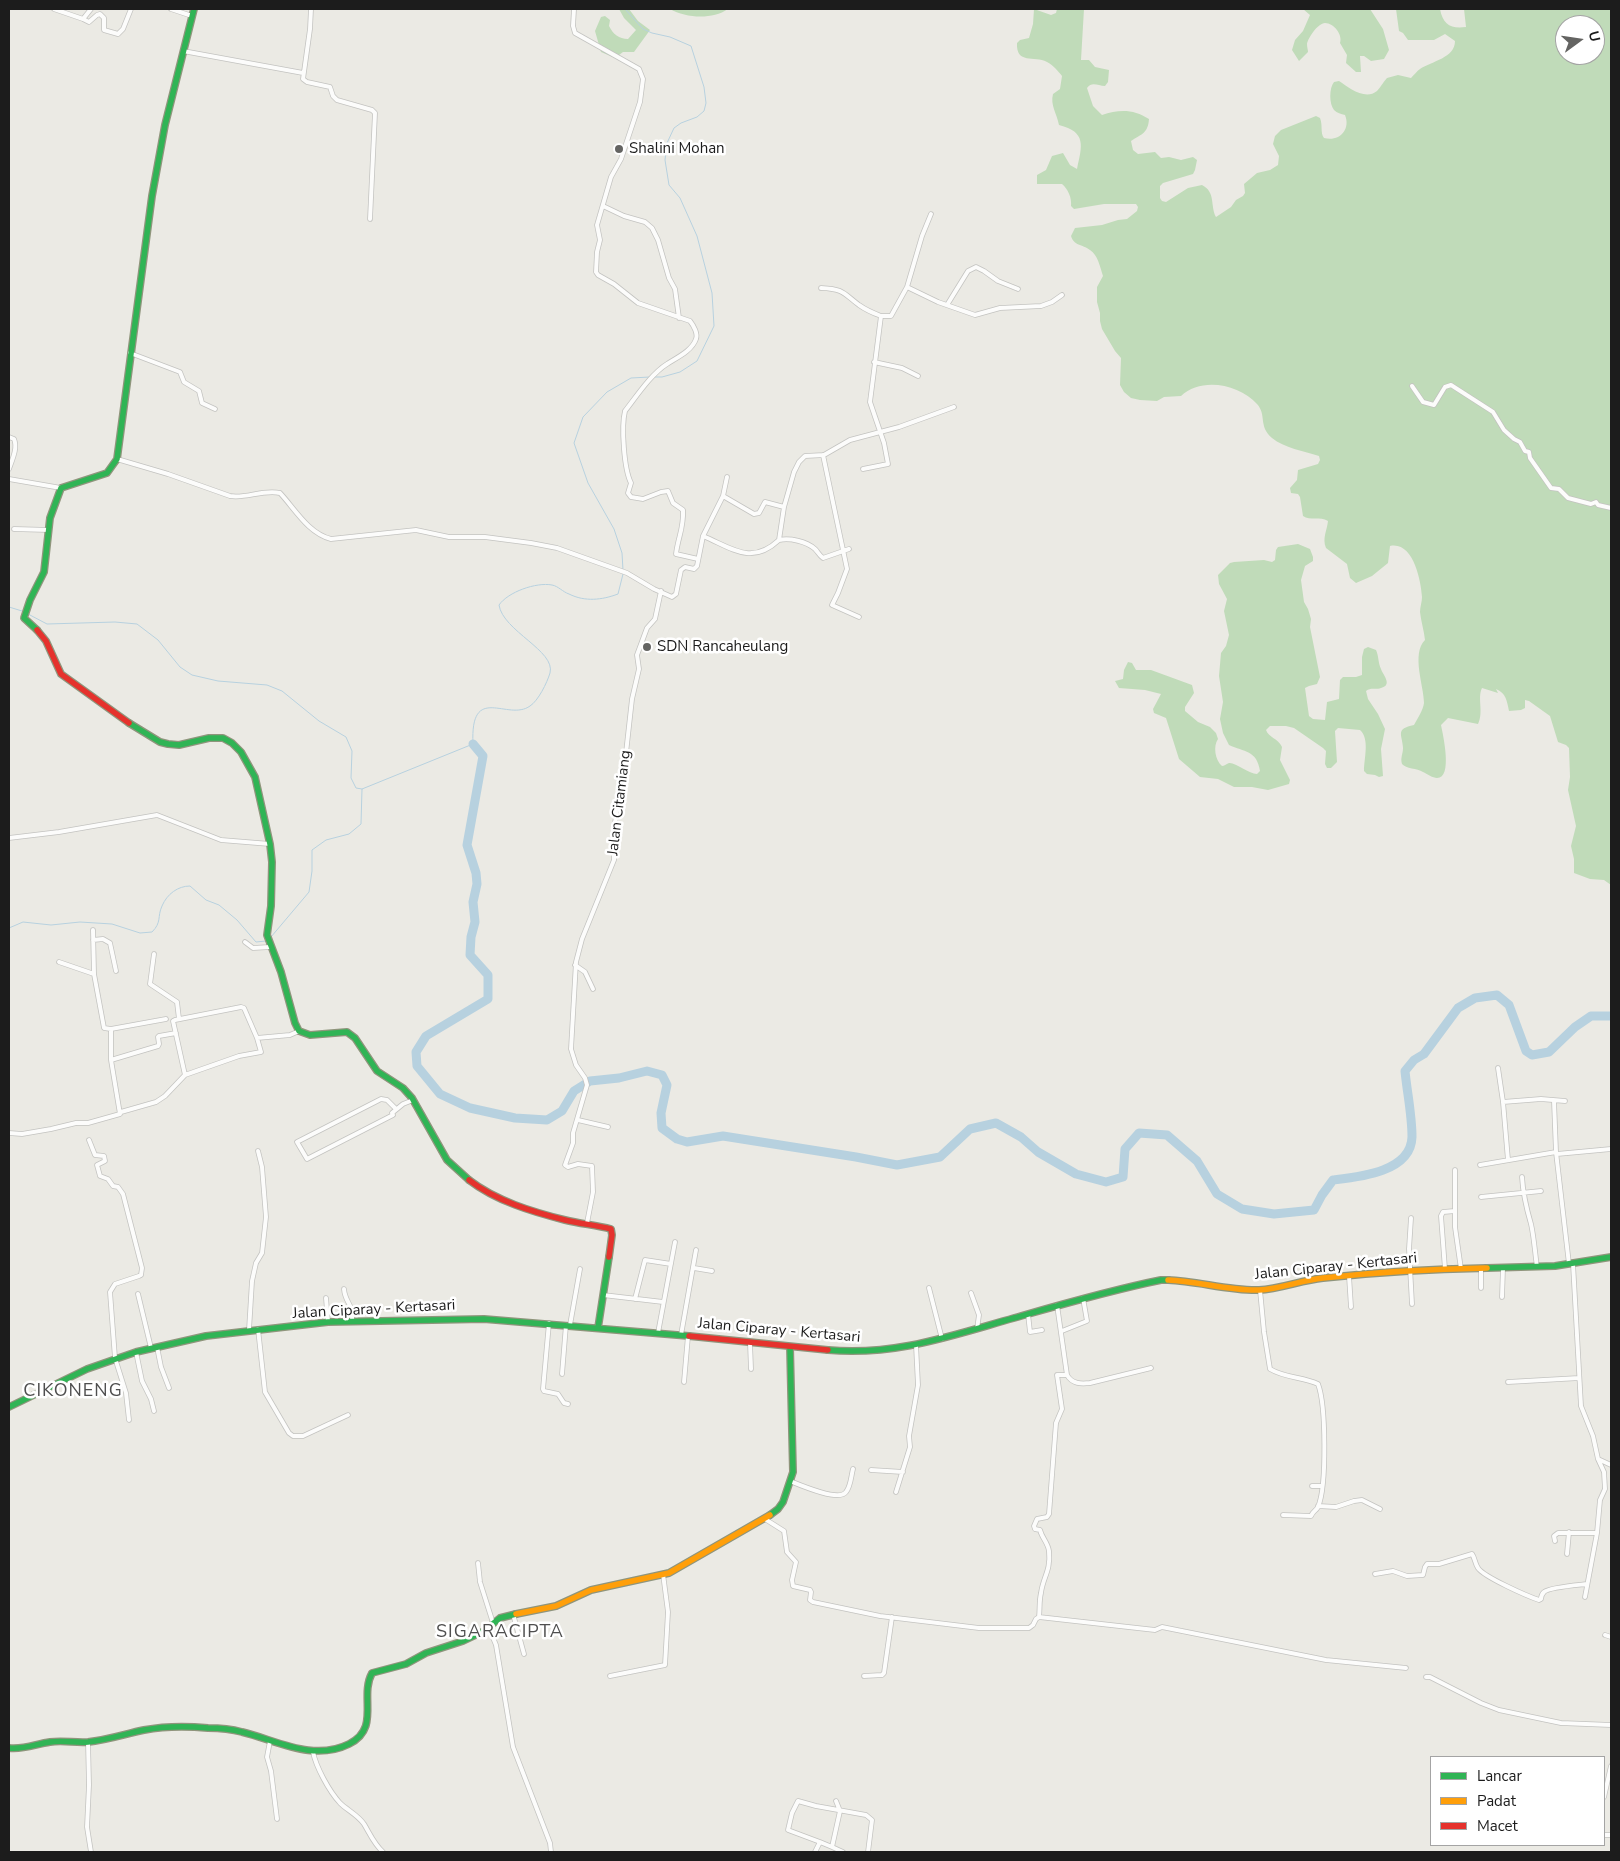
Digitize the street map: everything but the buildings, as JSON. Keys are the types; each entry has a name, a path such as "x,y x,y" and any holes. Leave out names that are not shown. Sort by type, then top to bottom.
{"street":[{"path":"54,9 89,22 100,14 104,18 104,30 118,34 123,29 130,9"},
{"path":"83,19 91,9"},
{"path":"171,9 192,16"},
{"path":"9,479 61,488 107,473 117,459 152,196 165,125 194,9"},
{"path":"311,9 303,79 307,82 330,87 335,99 372,110 375,113 370,219"},
{"path":"574,9 573,26 575,33 639,69 643,79 640,102 621,159 611,177 597,225 600,240 596,269 598,275 614,284 638,303 692,324 697,335 696,341 680,357 665,365 625,411 624,444 628,477 631,483 628,493 643,498 661,492 668,492 673,504 683,510 684,523 678,538 676,554 698,559"},
{"path":"183,50 303,73"},
{"path":"602,206 624,216 650,224 658,240 665,268 675,289 679,318"},
{"path":"821,288 835,289 849,294 859,304 880,316 891,316 907,287 930,214"},
{"path":"947,305 968,271 976,267 998,281 1018,289"},
{"path":"907,287 973,315 1000,308 1041,306 1052,302 1062,295"},
{"path":"863,469 888,464 888,456 870,402 880,316"},
{"path":"130,353 180,372 184,382 199,391 202,402 215,409"},
{"path":"874,362 909,370 918,376"},
{"path":"1412,386 1422,402 1434,405 1445,387 1451,385 1493,412 1504,430 1520,442 1525,452 1529,452 1530,458 1551,488 1559,489 1568,498 1591,504 1596,502 1598,506 1611,508"},
{"path":"779,540 784,507 799,462 805,456 823,455 850,440 954,408"},
{"path":"9,437 14,439 16,443 9,468"},
{"path":"823,455 847,550 847,572 832,604 859,617"},
{"path":"117,459 168,474 230,496 278,492 312,529 331,539 416,530 449,537 530,542 557,548 627,573 672,596 675,596 681,570 684,567 695,568 703,536 723,496 727,477"},
{"path":"61,488 52,512 48,530 49,550 46,566 24,615 26,621 42,633 61,674 147,735 168,744 179,745 216,737 223,738 237,747 255,777 270,844 272,862 271,906 267,935 275,954 299,1031 310,1035 350,1033 377,1071 403,1088 413,1100 447,1160 481,1189 504,1200 566,1220 609,1227 612,1233 598,1328"},
{"path":"723,496 754,514 759,512 765,502 784,507"},
{"path":"14,529 48,530"},
{"path":"703,536 731,550 747,553 762,551 771,547 779,540 784,539 803,542 815,549 823,558 847,550"},
{"name":"Jalan Citamiang","path":"578,1120 587,1085 585,1078 576,1065 571,1046 576,965 582,939 613,862 614,828 624,772 632,699 640,669 638,655 646,628 655,619 661,592"},
{"path":"9,838 59,832 157,815 221,840 270,844"},
{"path":"93,930 94,974 104,1028 110,1029 166,1019"},
{"path":"93,940 107,940 110,944 116,971"},
{"path":"245,942 253,948 270,945"},
{"path":"154,954 150,984 177,1002 179,1019"},
{"path":"59,962 94,974"},
{"path":"576,965 585,972 594,990"},
{"path":"9,1133 22,1134 76,1123 88,1123 156,1102 170,1091 185,1074 239,1056 261,1052 258,1038 243,1007 173,1021 185,1074"},
{"path":"110,1029 111,1060 121,1112"},
{"path":"258,1038 290,1035 299,1031"},
{"path":"111,1060 158,1046 159,1036 176,1032"},
{"path":"1498,1068 1508,1160"},
{"path":"396,1109 387,1100 381,1099 297,1142 307,1159 393,1114 396,1109 413,1100"},
{"path":"1503,1102 1541,1099 1565,1100"},
{"path":"1554,1101 1556,1153 1571,1264 1581,1406 1604,1472 1605,1489 1600,1500 1597,1533 1585,1597"},
{"path":"587,1223 593,1192 592,1166 578,1164 566,1167 565,1165 573,1143 573,1133 578,1120 608,1127"},
{"path":"89,1140 96,1156 102,1155 105,1159 104,1162 97,1165 100,1176 108,1179 123,1194 142,1268 141,1275 115,1284 110,1292 115,1358 126,1393 129,1420"},
{"path":"1480,1165 1556,1153 1611,1149"},
{"path":"249,1330 252,1281 256,1262 262,1253 266,1218 262,1167 258,1151"},
{"path":"87,1152 93,1152"},
{"path":"1455,1170 1456,1231 1461,1268"},
{"path":"1522,1177 1523,1193 1527,1216 1531,1225 1537,1267"},
{"path":"1481,1196 1540,1191"},
{"path":"1445,1269 1441,1216 1443,1212 1455,1211"},
{"path":"1410,1218 1412,1304"},
{"path":"658,1333 675,1242"},
{"path":"681,1335 696,1250"},
{"name":"Jalan Ciparay - Kertasari","path":"9,1407 86,1369 136,1352 192,1338 328,1322 465,1319 549,1323 852,1352 916,1345 942,1339 1082,1298 1161,1280 1186,1280 1236,1289 1260,1290 1322,1278 1411,1270 1537,1267 1571,1264 1611,1257"},
{"path":"635,1299 644,1260 671,1264"},
{"path":"694,1268 712,1271"},
{"path":"1481,1268 1481,1288"},
{"path":"1502,1297 1503,1268"},
{"path":"562,1374 568,1325 580,1269"},
{"path":"1349,1276 1351,1307"},
{"path":"929,1288 942,1339"},
{"path":"344,1289 344,1296 353,1311 352,1321"},
{"path":"1260,1290 1270,1369 1291,1378 1318,1384 1322,1393 1324,1453 1318,1506 1311,1516 1283,1515"},
{"path":"971,1293 979,1316 977,1329"},
{"path":"138,1294 154,1348 169,1388"},
{"path":"603,1295 663,1302"},
{"path":"326,1298 328,1322"},
{"path":"1062,1331 1087,1321 1082,1298"},
{"path":"1057,1305 1067,1376"},
{"path":"1028,1314 1030,1332 1042,1330"},
{"path":"549,1323 543,1389 544,1391 558,1394 564,1403 568,1404"},
{"path":"258,1329 265,1392 293,1436 303,1436 348,1415"},
{"path":"684,1382 688,1336"},
{"path":"750,1343 751,1369"},
{"path":"896,1492 910,1447 909,1436 918,1385 916,1345"},
{"path":"9,1748 51,1742 88,1742 149,1729 181,1727 226,1729 243,1732 290,1748 313,1752 322,1752 348,1745 361,1735 368,1718 368,1680 372,1673 406,1664 426,1654 463,1641 491,1626 500,1618 556,1606 591,1590 675,1570 765,1520 778,1509 783,1502 790,1481 794,1460 790,1347"},
{"path":"136,1352 142,1381 151,1399 154,1411"},
{"path":"765,1520 784,1530 787,1552 796,1562 792,1584 796,1588 811,1591 812,1602 892,1617 979,1628 1029,1628 1039,1617 1041,1592 1048,1574 1048,1546 1042,1538 1040,1530 1035,1529 1034,1526 1037,1519 1048,1516 1056,1423 1062,1409 1057,1375 1067,1376 1080,1384 1152,1368"},
{"path":"1508,1382 1579,1378"},
{"path":"1598,1459 1611,1465"},
{"path":"790,1481 809,1489 840,1496 845,1493 850,1485 853,1469"},
{"path":"871,1470 903,1472"},
{"path":"1312,1486 1321,1486"},
{"path":"1318,1506 1336,1507 1354,1500 1362,1500 1380,1508"},
{"path":"1554,1541 1556,1534 1569,1532 1597,1533"},
{"path":"1567,1554 1569,1532"},
{"path":"1375,1574 1394,1571 1407,1576 1423,1575 1427,1564 1438,1564 1472,1554 1482,1572 1518,1592 1538,1600 1541,1600 1542,1594 1545,1591 1571,1585 1587,1584"},
{"path":"478,1563 480,1582 496,1645 513,1747 551,1852"},
{"path":"610,1676 666,1666 668,1612 663,1574"},
{"path":"512,1614 524,1654"},
{"path":"864,1676 884,1674 892,1617"},
{"path":"1039,1617 1155,1630 1160,1627 1175,1629 1320,1659 1406,1668"},
{"path":"1604,1635 1611,1637"},
{"path":"1426,1677 1451,1686 1481,1703 1499,1710 1561,1723 1611,1725"},
{"path":"270,1741 267,1756 271,1771 277,1819"},
{"path":"88,1742 89,1785 87,1820 92,1852"},
{"path":"313,1752 317,1767 335,1796 340,1803 364,1823 375,1844 383,1852"},
{"path":"1605,1793 1611,1766"},
{"path":"832,1847 840,1811 836,1801"},
{"path":"843,1852 788,1830 796,1802 866,1815 872,1820 868,1852"},
{"path":"815,1852 820,1842"}],"green space":[{"path":"619,9 629,9 638,21 650,30 634,52 623,52 615,58 601,52 595,31 601,17 605,16 610,20 609,26 614,34 628,39 636,30 624,18"},
{"path":"670,9 728,9 714,15 691,16"},
{"path":"1034,9 1051,15 1056,13 1057,9 1084,9 1081,60 1089,60 1095,67 1109,70 1108,82 1105,86 1093,84 1087,88 1093,106 1102,115 1126,111 1138,113 1149,119 1146,130 1131,141 1133,150 1138,154 1155,152 1161,158 1169,157 1181,160 1193,157 1197,160 1193,174 1163,183 1160,186 1160,198 1166,202 1188,188 1202,185 1211,195 1216,217 1243,196 1245,193 1244,184 1257,173 1270,170 1278,165 1279,156 1273,144 1275,136 1281,130 1316,116 1320,118 1324,138 1334,138 1342,134 1346,125 1345,115 1334,110 1330,100 1330,92 1334,82 1339,81 1362,94 1372,94 1377,91 1387,78 1398,75 1411,78 1420,69 1447,55 1454,47 1455,41 1445,34 1434,40 1408,40 1399,31 1396,9 1440,9 1443,19 1448,25 1466,27 1464,9 1611,9 1611,885 1604,880 1590,879 1574,873 1574,859 1571,846 1576,826 1568,790 1570,777 1569,748 1558,742 1550,716 1529,701 1525,700 1525,708 1521,710 1509,711 1507,701 1502,693 1496,689 1498,693 1482,688 1478,724 1448,718 1441,725 1446,755 1445,771 1442,776 1437,778 1402,764 1402,730 1414,725 1424,703 1419,670 1419,653 1425,640 1420,612 1422,597 1418,572 1405,549 1398,546 1390,546 1388,563 1372,576 1356,583 1350,578 1347,564 1326,548 1325,538 1328,521 1303,516 1300,497 1298,494 1291,493 1290,488 1297,480 1298,470 1318,464 1319,456 1288,447 1272,438 1265,429 1262,412 1257,404 1249,397 1230,388 1220,385 1199,386 1181,396 1164,397 1157,401 1131,398 1124,392 1120,385 1121,358 1102,329 1100,321 1097,287 1103,276 1100,265 1093,252 1076,243 1071,236 1075,228 1102,225 1127,219 1137,211 1138,207 1136,204 1104,204 1074,209 1071,206 1069,194 1062,184 1037,184 1037,175 1046,170 1052,156 1063,153 1070,165 1077,169 1081,147 1078,136 1074,132 1059,125 1053,106 1053,94 1060,89 1062,76 1049,63 1023,57 1017,50 1017,43 1020,40 1029,38 1033,24"},
{"path":"1303,9 1370,9 1383,29 1389,50 1384,59 1371,61 1364,56 1360,56 1361,72 1356,72 1346,63 1347,55 1340,43 1341,40 1337,30 1332,25 1325,23 1319,25 1311,35 1307,44 1308,52 1299,61 1292,50 1295,40 1303,31 1310,15"},
{"path":"1298,544 1310,549 1313,557 1313,561 1305,566 1301,580 1304,602 1311,619 1310,627 1320,677 1317,684 1305,688 1309,716 1313,719 1325,720 1327,702 1339,699 1340,680 1343,677 1362,675 1364,649 1368,647 1376,650 1380,667 1387,682 1385,687 1366,691 1368,699 1385,729 1381,749 1383,776 1367,774 1364,771 1366,744 1360,730 1338,728 1335,731 1337,762 1331,768 1327,768 1325,764 1326,751 1323,748 1294,728 1270,726 1266,730 1282,747 1280,760 1290,780 1289,784 1268,790 1252,787 1234,787 1218,779 1200,777 1179,759 1166,718 1154,713 1153,709 1161,694 1145,690 1119,688 1115,681 1123,679 1124,670 1128,662 1132,663 1136,670 1151,670 1192,685 1194,693 1185,707 1185,711 1216,733 1218,739 1216,742 1216,753 1222,766 1232,763 1257,774 1260,771 1256,759 1253,755 1229,745 1223,733 1220,719 1223,702 1219,676 1221,653 1226,646 1229,635 1224,611 1227,599 1219,584 1218,575 1230,563 1234,562 1264,560 1272,562 1275,560 1278,547"}],"waterway":[{"path":"625,9 643,29 691,46 704,87 706,103 704,111 697,117 674,128 667,143 665,160 669,185 680,198 697,236 712,293 714,326 697,361 680,372 662,377 654,377"},
{"path":"623,570 622,553 614,529 588,483 574,443 583,417 607,392 631,378 650,377"},
{"path":"271,937 309,892 312,850 326,840 349,834 361,824 362,789 473,744 474,725 478,714 484,709 521,710 533,704 539,696 549,677 550,665 538,649 510,624 499,605 503,600 523,589 545,584 554,586 575,597 606,598 618,594 623,574"},
{"path":"9,607 22,611"},
{"path":"28,614 47,624 115,622 137,624 158,640 180,667 192,675 218,681 267,685 282,691 319,721 346,737 352,751 351,778 356,788 362,789"},
{"path":"473,744 483,756 467,845 476,873 477,884 473,902 475,922 471,937 470,955 488,975 488,999 426,1036 416,1052 417,1066 440,1094 470,1108 515,1118 547,1120 562,1111 574,1091 590,1081 619,1078 647,1071 662,1075 667,1085 661,1113 662,1128 677,1139 687,1142 723,1136 897,1165 940,1157 970,1129 996,1123 1021,1137 1038,1152 1076,1174 1106,1182 1123,1177 1125,1149 1139,1133 1167,1135 1197,1161 1217,1194 1242,1209 1274,1214 1314,1210 1333,1180 1356,1177 1382,1170 1403,1158 1409,1149 1412,1137 1405,1071 1414,1060 1424,1054 1458,1008 1475,998 1497,995 1509,1005 1526,1051 1532,1055 1549,1052 1575,1027 1591,1016 1611,1016"},
{"path":"9,928 23,922 51,925 80,922 112,924 140,933 152,932 157,925 164,902 170,894 177,889 190,886 206,900 219,905 237,920 256,942 266,941"}],"traffic: fast":[{"path":"37,630 24,618 30,600 44,572 50,518 61,488 107,473 117,459 152,196 165,125 194,9"},
{"path":"129,723 160,742 179,745 209,738 223,738 232,743 241,752 255,777 270,844 272,862 271,906 267,935 281,972 299,1031 310,1035 347,1032 355,1038 377,1071 403,1088 412,1098 447,1160 469,1180"},
{"path":"598,1328 609,1257"},
{"path":"1487,1268 1555,1266 1611,1257"},
{"path":"828,1350 876,1350 922,1343 1105,1293 1168,1280"},
{"path":"9,1407 87,1369 136,1352 206,1336 328,1322 484,1319 689,1336"},
{"path":"770,1515 783,1502 793,1472 790,1347"},
{"path":"9,1748 24,1748 55,1741 88,1742 152,1729 184,1727 234,1730 308,1750 322,1751 335,1749 349,1744 359,1737 364,1730 368,1712 367,1692 372,1673 406,1664 426,1653 463,1641 484,1631 500,1618 516,1614"}],"traffic: slow":[{"path":"1168,1280 1236,1289 1259,1290 1315,1279 1344,1276 1405,1271 1487,1268"},
{"path":"516,1614 556,1606 591,1590 669,1573 770,1515"}],"traffic: jam":[{"path":"37,630 46,641 61,674 129,723"},
{"path":"469,1180 503,1200 528,1209 565,1220 611,1229 609,1257"},
{"path":"689,1336 828,1350"}],"place":[{"name":"Shalini Mohan","path":"619,149"},
{"name":"SDN Rancaheulang","path":"647,647"}],"district":[{"name":"CIKONENG","path":"73,1392"},
{"name":"SIGARACIPTA","path":"500,1633"}]}
